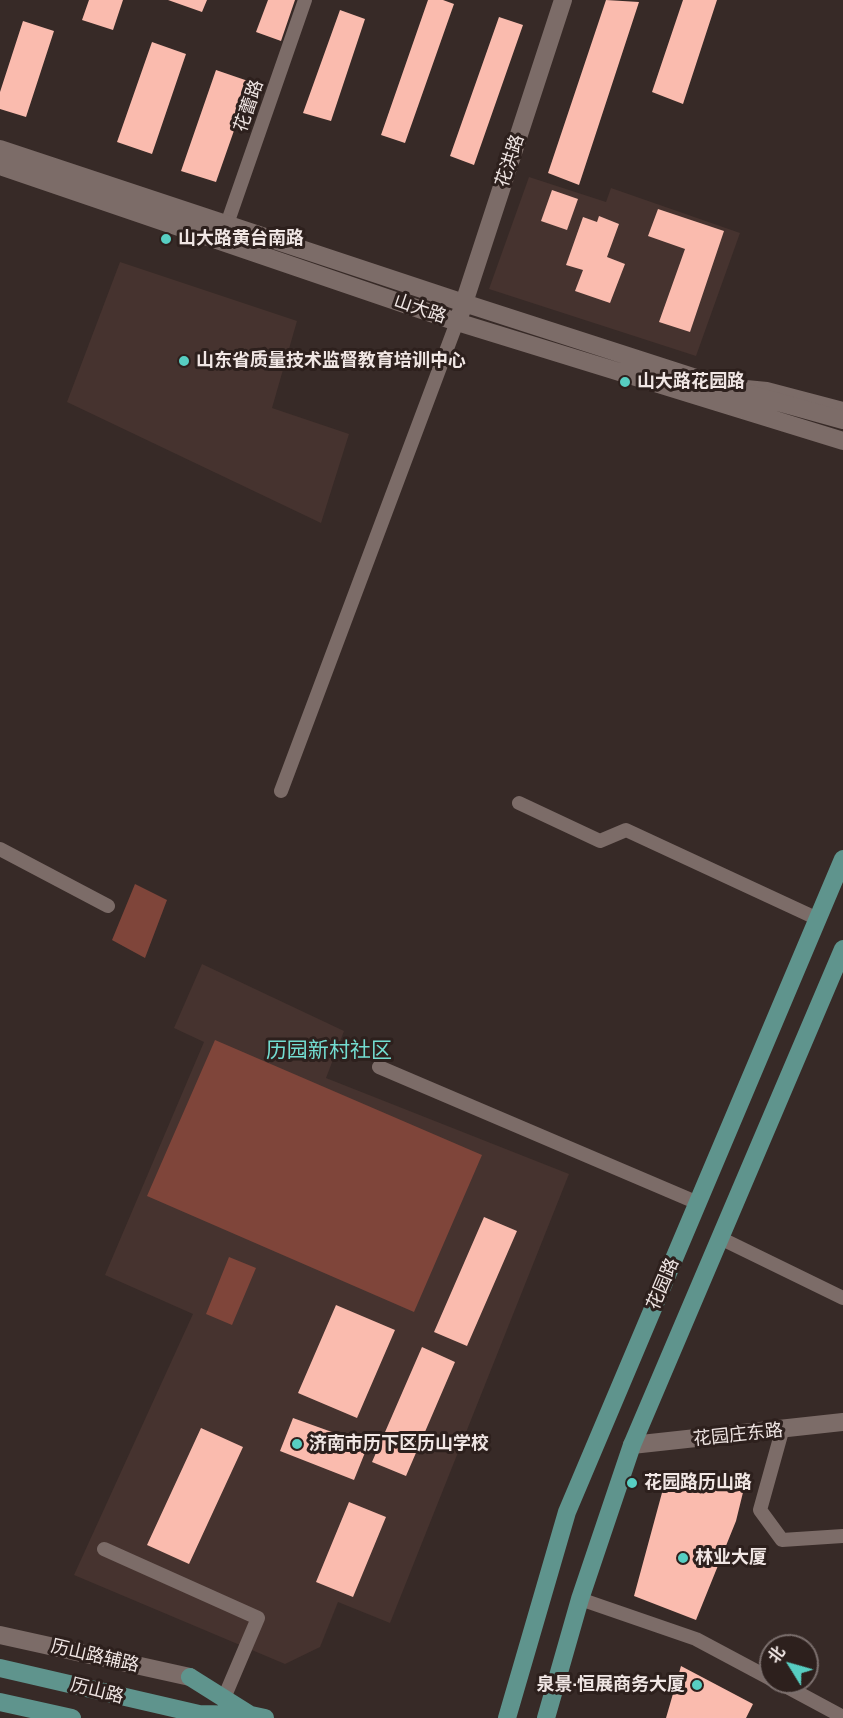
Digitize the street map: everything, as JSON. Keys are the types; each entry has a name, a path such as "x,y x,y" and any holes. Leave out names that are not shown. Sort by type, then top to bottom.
{"main road":[{"name":"花洪路","path":"457,322 563,0"},
{"name":"山大路","path":"0,149 724,387 843,420"},
{"name":"山大路","path":"0,166 457,322 843,441"},
{"name":"花园路","path":"507,1718 567,1512 843,859"},
{"name":"花园路","path":"546,1718 580,1599 632,1445 843,949"},
{"name":"花园庄东路","path":"632,1445 782,1431 843,1422"},
{"name":"历山路辅路","path":"0,1635 190,1677 224,1698"},
{"name":"历山路","path":"0,1668 199,1714 258,1716"},
{"path":"224,1698 258,1716"},
{"name":"历山路","path":"0,1702 72,1718"}],"street":[{"name":"花蕾路","path":"227,224 305,0"},
{"path":"281,791 457,322"},
{"name":"山大路","path":"724,387 767,389 843,409"},
{"path":"519,803 600,841 626,830 818,919"},
{"path":"0,849 108,906"},
{"path":"379,1067 698,1203"},
{"path":"720,1238 843,1298"},
{"path":"782,1431 760,1510 782,1540 843,1536"},
{"path":"105,1549 258,1618 224,1698"},
{"path":"580,1599 696,1639 759,1672"},
{"path":"800,1694 843,1717"}],"shaded area":[{"path":"529,177 606,202 611,188 740,233 696,356 489,289"},
{"name":"山东省质量技术监督教育培训中心","path":"120,262 297,321 272,408 349,434 321,523 67,402"},
{"path":"135,884 167,900 145,958 112,940"},
{"name":"济南市历下区历山学校","path":"202,964 344,1031 326,1078 569,1174 390,1623 338,1602 320,1647 285,1664 74,1575 193,1314 105,1275 204,1042 174,1028"},
{"path":"215,1040 482,1155 414,1312 147,1196"},
{"path":"229,1257 256,1268 232,1325 206,1314"}],"building":[{"path":"89,0 123,0 113,30 82,20"},
{"path":"168,0 207,0 202,12"},
{"path":"268,0 295,0 281,41 256,32"},
{"path":"428,0 443,0 454,4 405,143 381,135"},
{"path":"606,0 639,2 579,185 548,173"},
{"path":"683,0 717,0 683,104 652,92"},
{"path":"340,10 365,19 331,121 303,113"},
{"path":"499,17 523,25 474,165 450,156"},
{"path":"23,21 54,31 26,117 0,109 0,92"},
{"path":"152,42 186,54 152,154 117,142"},
{"path":"216,70 251,82 216,182 181,171"},
{"path":"552,190 578,199 567,230 541,221"},
{"path":"658,209 724,231 690,332 659,322 685,249 648,236"},
{"path":"599,216 619,224 607,257 625,264 610,303 575,291 583,270 566,265 583,217 597,222"},
{"path":"484,1217 517,1231 467,1346 434,1332"},
{"path":"336,1305 395,1330 357,1418 298,1393"},
{"path":"422,1347 455,1362 406,1476 372,1462"},
{"path":"293,1418 368,1445 354,1480 280,1451"},
{"path":"201,1428 243,1447 189,1564 147,1545"},
{"name":"林业大厦","path":"747,1476 736,1521 696,1620 634,1596 666,1478"},
{"path":"349,1502 386,1517 353,1597 316,1582"},
{"name":"泉景·恒展商务大厦","path":"681,1666 753,1704 746,1718 666,1718"}],"place":[{"name":"山大路黄台南路","path":"166,239"},
{"name":"山东省质量技术监督教育培训中心","path":"184,361"},
{"name":"山大路花园路","path":"625,382"},
{"name":"济南市历下区历山学校","path":"297,1444"},
{"name":"花园路历山路","path":"632,1483"},
{"name":"林业大厦","path":"683,1558"},
{"name":"泉景·恒展商务大厦","path":"697,1685"}],"district":[{"name":"历园新村社区","path":"329,1051"}]}
